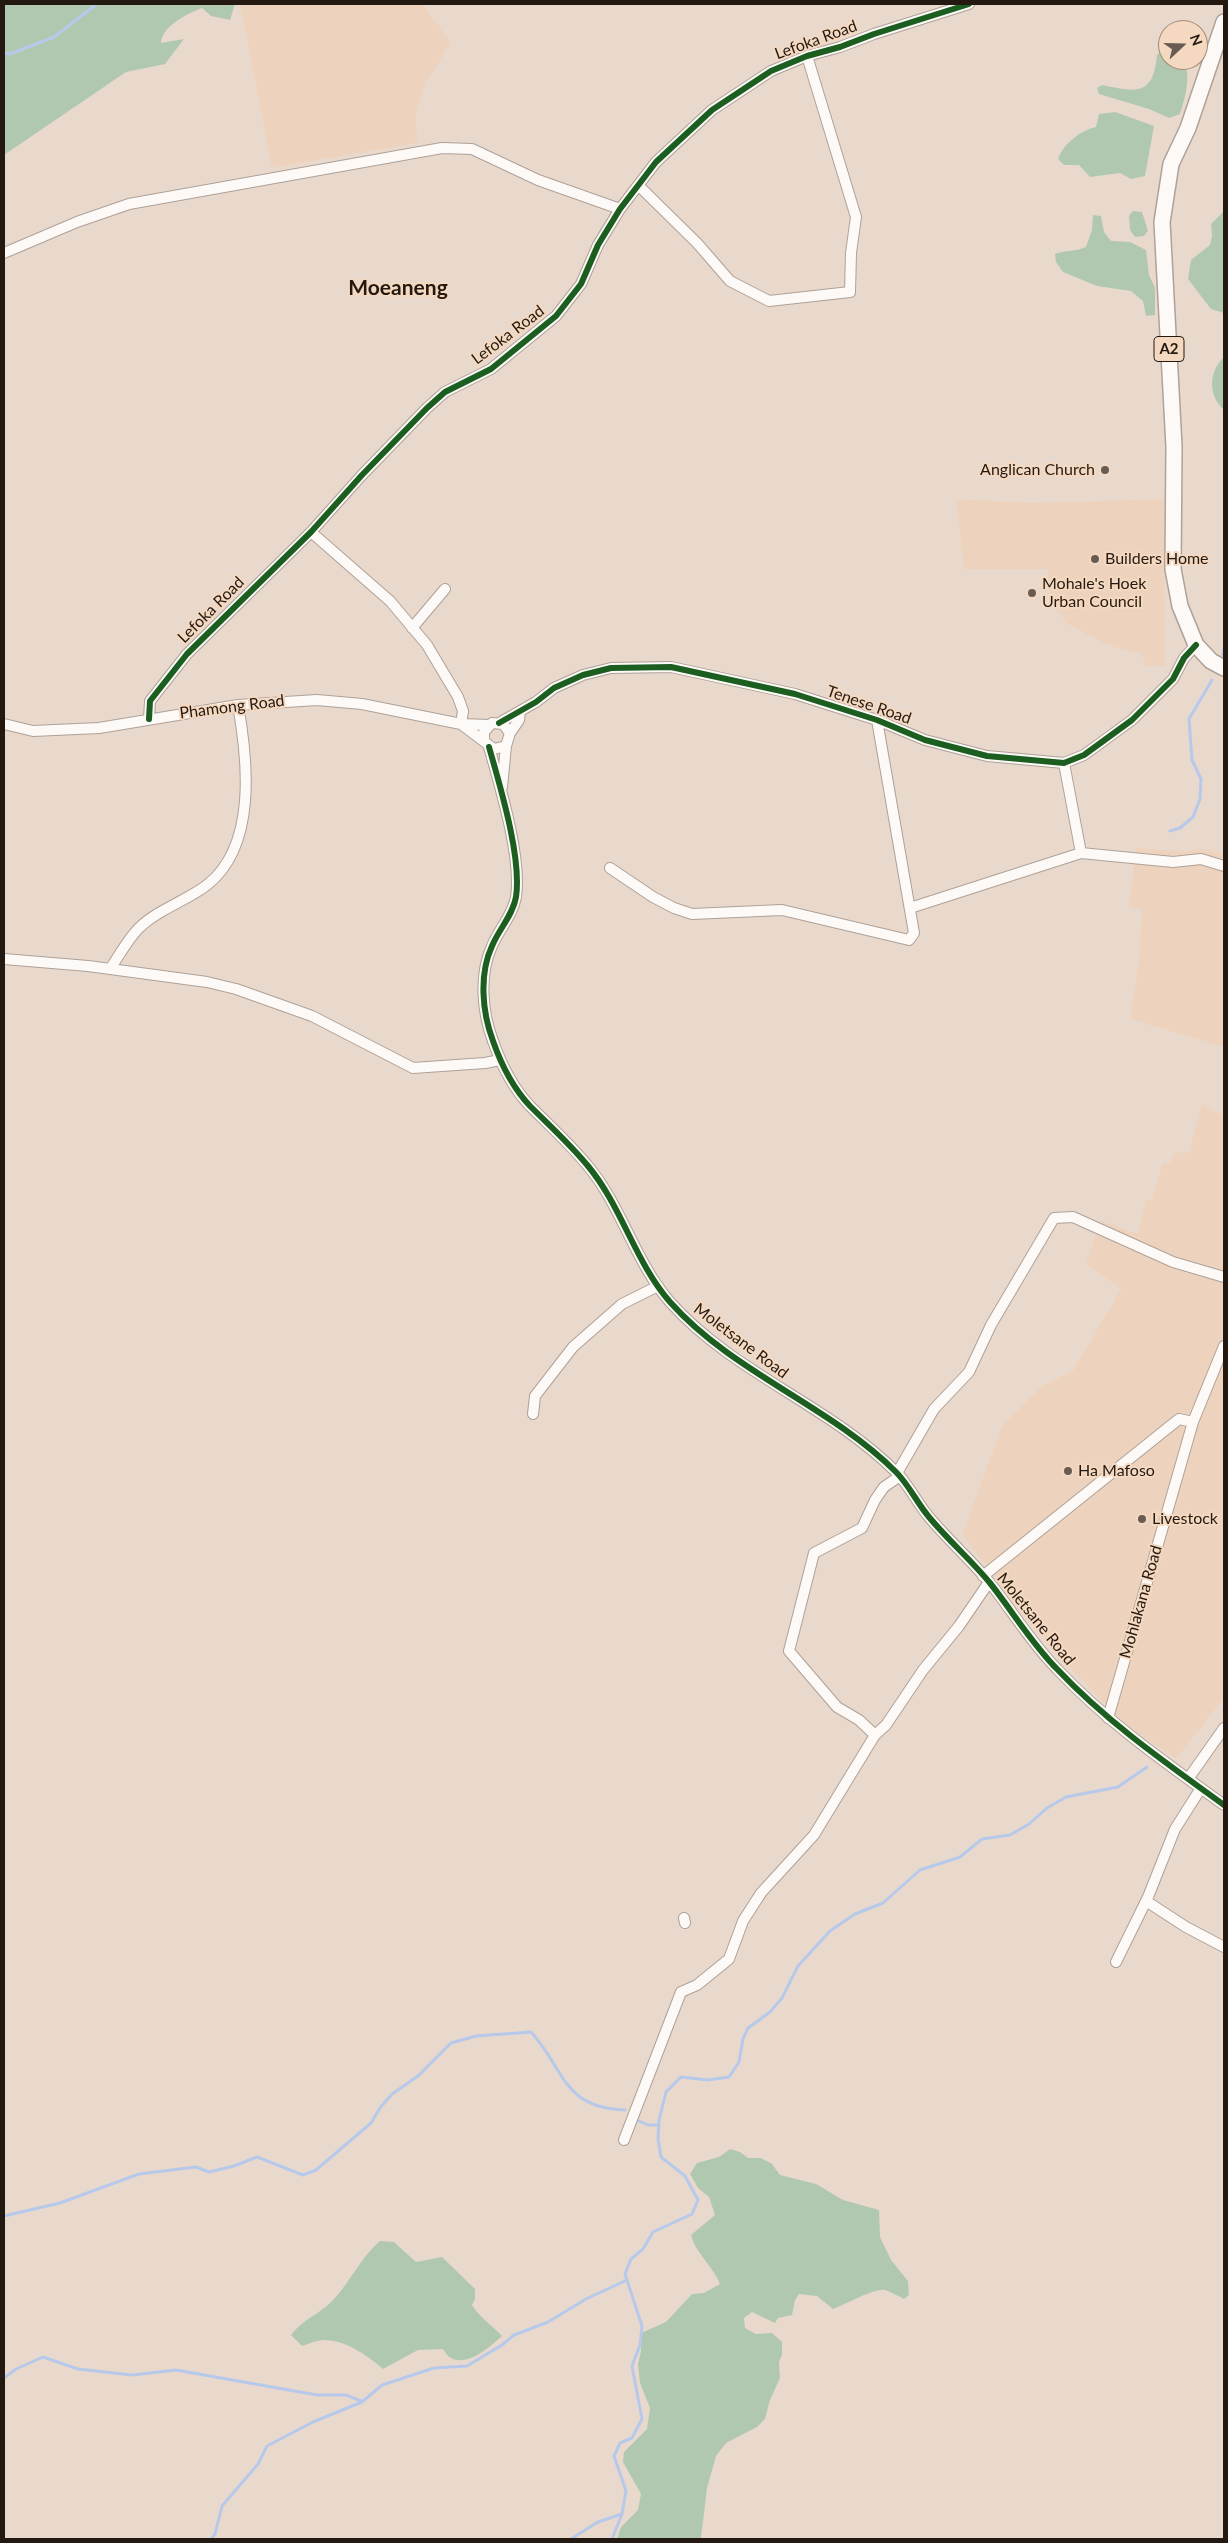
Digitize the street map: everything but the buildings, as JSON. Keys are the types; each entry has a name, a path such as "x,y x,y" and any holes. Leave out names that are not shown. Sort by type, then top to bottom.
{"main road":[{"name":"A2","path":"1224,22 1188,128 1171,164 1162,222 1174,447 1173,569 1180,606 1196,645 1211,660 1224,668"}],"street":[{"name":"Lefoka Road","path":"149,719 150,701 176,666 229,610 311,532 427,408 445,392 491,370 556,316 581,284 598,245 620,209 656,162 712,110 771,71 807,56 840,47 874,34 969,4"},
{"path":"639,186 697,243 730,280 769,301 850,292 851,253 856,217 807,56"},
{"path":"4,253 78,222 129,204 442,148 472,149 538,180 620,209"},
{"path":"311,532 390,601 427,645 458,697 463,710 461,724"},
{"path":"412,628 445,589"},
{"name":"Tenese Road","path":"494,724 520,712 554,688 583,675 611,668 671,667 731,678 796,694 877,720 925,740 987,756 1064,763 1084,755 1106,741 1143,710 1173,679 1184,658 1196,645"},
{"name":"Phamong Road","path":"4,724 33,731 99,728 238,705 317,700 362,704 461,724 494,724"},
{"path":"110,969 139,928 207,886 221,872 231,854 242,829 246,777 246,747 238,705"},
{"path":"510,734 506,727 494,724 484,732 487,744 498,749 506,746 510,734 519,720 520,712"},
{"path":"610,868 652,897 674,908 692,914 782,910 909,940 914,933 877,720"},
{"name":"Phamong Road","path":"461,724 487,744"},
{"name":"Moletsane Road","path":"487,744 502,788 512,842 516,895 510,915 490,948 484,988 484,1012 500,1060 515,1088 529,1105 565,1138 601,1182 658,1286 670,1301 699,1329 862,1443 898,1475 927,1515 986,1579 1057,1670 1108,1718 1224,1805"},
{"name":"Moletsane Road","path":"502,788 506,746"},
{"path":"1064,763 1081,853"},
{"path":"910,908 1081,853 1173,862 1201,859 1224,866"},
{"path":"4,959 110,969 207,982 236,989 312,1016 413,1068 500,1060"},
{"path":"875,1735 858,1720 837,1707 788,1651 814,1553 862,1528 875,1500 884,1488 898,1475 934,1410 969,1372 991,1325 1054,1218 1073,1217 1173,1262 1224,1277"},
{"path":"533,1414 535,1396 573,1347 622,1304 658,1286"},
{"name":"Mohlakana Road","path":"1108,1718 1193,1422 1220,1370 1224,1346"},
{"path":"624,2140 681,1992 697,1985 729,1959 743,1921 761,1893 814,1835 875,1735 886,1725 923,1670 959,1626 986,1579 1179,1419 1193,1422"},
{"path":"1188,1779 1224,1728"},
{"path":"1116,1962 1146,1902 1175,1830 1201,1788"},
{"path":"1146,1902 1186,1927 1224,1947"}],"shaded area":[{"path":"240,4 423,4 451,43 426,83 416,112 417,143 272,168"},
{"path":"956,499 1032,503 1164,499 1165,666 1145,666 1142,654 1105,644 1066,623 1050,599 1047,569 964,569"},
{"path":"1136,848 1186,851 1205,849 1224,854 1224,1047 1130,1019 1139,959 1142,910 1129,907"},
{"path":"1202,1104 1224,1115 1224,1698 1176,1759 1123,1722 1060,1657 962,1535 1002,1426 1041,1387 1073,1371 1121,1289 1086,1264 1101,1221 1138,1234 1146,1199 1152,1200 1162,1164 1170,1164 1174,1153 1189,1152"}],"green space":[{"path":"4,4 235,4 230,20 211,16 202,8 176,21 166,31 161,43 184,39 165,64 126,72 4,155"},
{"path":"1157,55 1158,70 1187,70 1187,87 1180,114 1169,118 1149,109 1099,94 1097,88 1102,85 1133,90 1147,85 1155,69"},
{"path":"1115,112 1154,126 1145,176 1131,179 1120,173 1090,177 1079,165 1064,165 1058,159 1060,153 1073,138 1084,131 1096,127 1099,114"},
{"path":"1133,211 1142,212 1148,231 1144,236 1135,237 1130,230 1129,216"},
{"path":"1224,211 1224,313 1211,309 1188,279 1191,260 1210,245 1212,236 1211,224"},
{"path":"1093,215 1101,216 1104,232 1111,241 1130,242 1146,250 1149,275 1155,288 1155,315 1146,316 1143,301 1131,291 1097,286 1063,272 1056,262 1055,254 1086,247 1092,230"},
{"path":"1224,357 1224,410 1215,398 1212,384 1215,370"},
{"path":"730,2149 740,2152 748,2158 761,2158 772,2164 780,2175 816,2184 843,2200 879,2210 880,2237 891,2260 908,2281 909,2295 904,2299 885,2290 880,2290 833,2309 817,2296 799,2294 795,2300 792,2315 778,2318 775,2323 752,2312 744,2318 745,2328 756,2334 772,2333 782,2342 782,2355 779,2362 780,2378 770,2400 765,2419 757,2427 726,2443 716,2456 707,2488 701,2538 617,2539 621,2527 638,2510 641,2494 623,2462 624,2452 647,2429 650,2408 640,2383 638,2364 641,2351 641,2333 666,2322 692,2294 704,2293 720,2284 693,2242 691,2235 715,2215 709,2197 698,2188 690,2174 697,2163 719,2157"},
{"path":"380,2241 394,2242 416,2262 442,2257 475,2289 475,2299 472,2305 502,2336 479,2354 465,2360 450,2357 443,2349 418,2350 383,2369 364,2354 340,2343 321,2340 302,2346 291,2335 301,2324 335,2298 367,2254"}],"waterway":[{"path":"4,53 10,54 54,37 97,4"},
{"path":"1223,655 1224,648"},
{"path":"1170,831 1180,828 1193,817 1200,799 1201,779 1192,760 1189,719 1212,680"},
{"path":"612,2539 622,2514 626,2491 614,2456 620,2443 632,2438 642,2419 632,2366 640,2345 642,2326 625,2274 631,2259 643,2249 653,2232 692,2214 698,2200 685,2176 661,2157 658,2139 659,2120 666,2092 681,2077 708,2080 729,2077 739,2062 743,2039 748,2028 770,2012 782,1998 798,1966 830,1931 855,1914 883,1903 920,1870 960,1857 982,1839 1010,1835 1029,1824 1047,1808 1066,1797 1118,1787 1147,1767"},
{"path":"4,2216 60,2203 139,2174 196,2167 209,2172 234,2166 257,2157 303,2175 316,2170 371,2123 380,2108 392,2094 418,2076 451,2043 476,2036 531,2032 567,2084 577,2094 589,2102 604,2108 625,2110"},
{"path":"639,2121 648,2125 659,2125"},
{"path":"211,2539 215,2534 222,2506 258,2464 267,2446 313,2422 362,2402 382,2385 434,2368 467,2366 502,2345 514,2335 548,2322 586,2299 627,2280"},
{"path":"4,2378 16,2369 43,2357 78,2369 132,2375 176,2370 317,2395 346,2395 361,2401"},
{"path":"571,2539 598,2522 622,2514"}],"cycle path":[{"path":"149,719 150,701 187,654 311,532 362,475 427,408 445,392 491,369 556,316 581,284 598,245 620,209 656,162 712,110 771,71 807,56 840,47 874,34 969,4"},
{"path":"499,723 536,702 554,688 583,675 611,668 671,667 795,694 877,720 925,740 987,756 1064,763 1084,755 1132,720 1173,679 1184,658 1196,645"},
{"path":"489,747 509,822 517,881 514,904 488,957 484,981 484,1006 496,1050 518,1091 530,1106 574,1150 600,1182 647,1270 670,1302 695,1327 722,1349 812,1407 870,1448 896,1472 929,1517 990,1583 1031,1639 1058,1670 1096,1707 1159,1758 1224,1805"}],"place":[{"name":"Anglican Church","path":"1105,470"},
{"name":"Builders Home","path":"1095,559"},
{"name":"Mohale's Hoek Urban Council","path":"1032,593"},
{"name":"Ha Mafoso","path":"1068,1471"},
{"name":"Livestock","path":"1142,1519"}],"district":[{"name":"Moeaneng","path":"398,288"}]}
